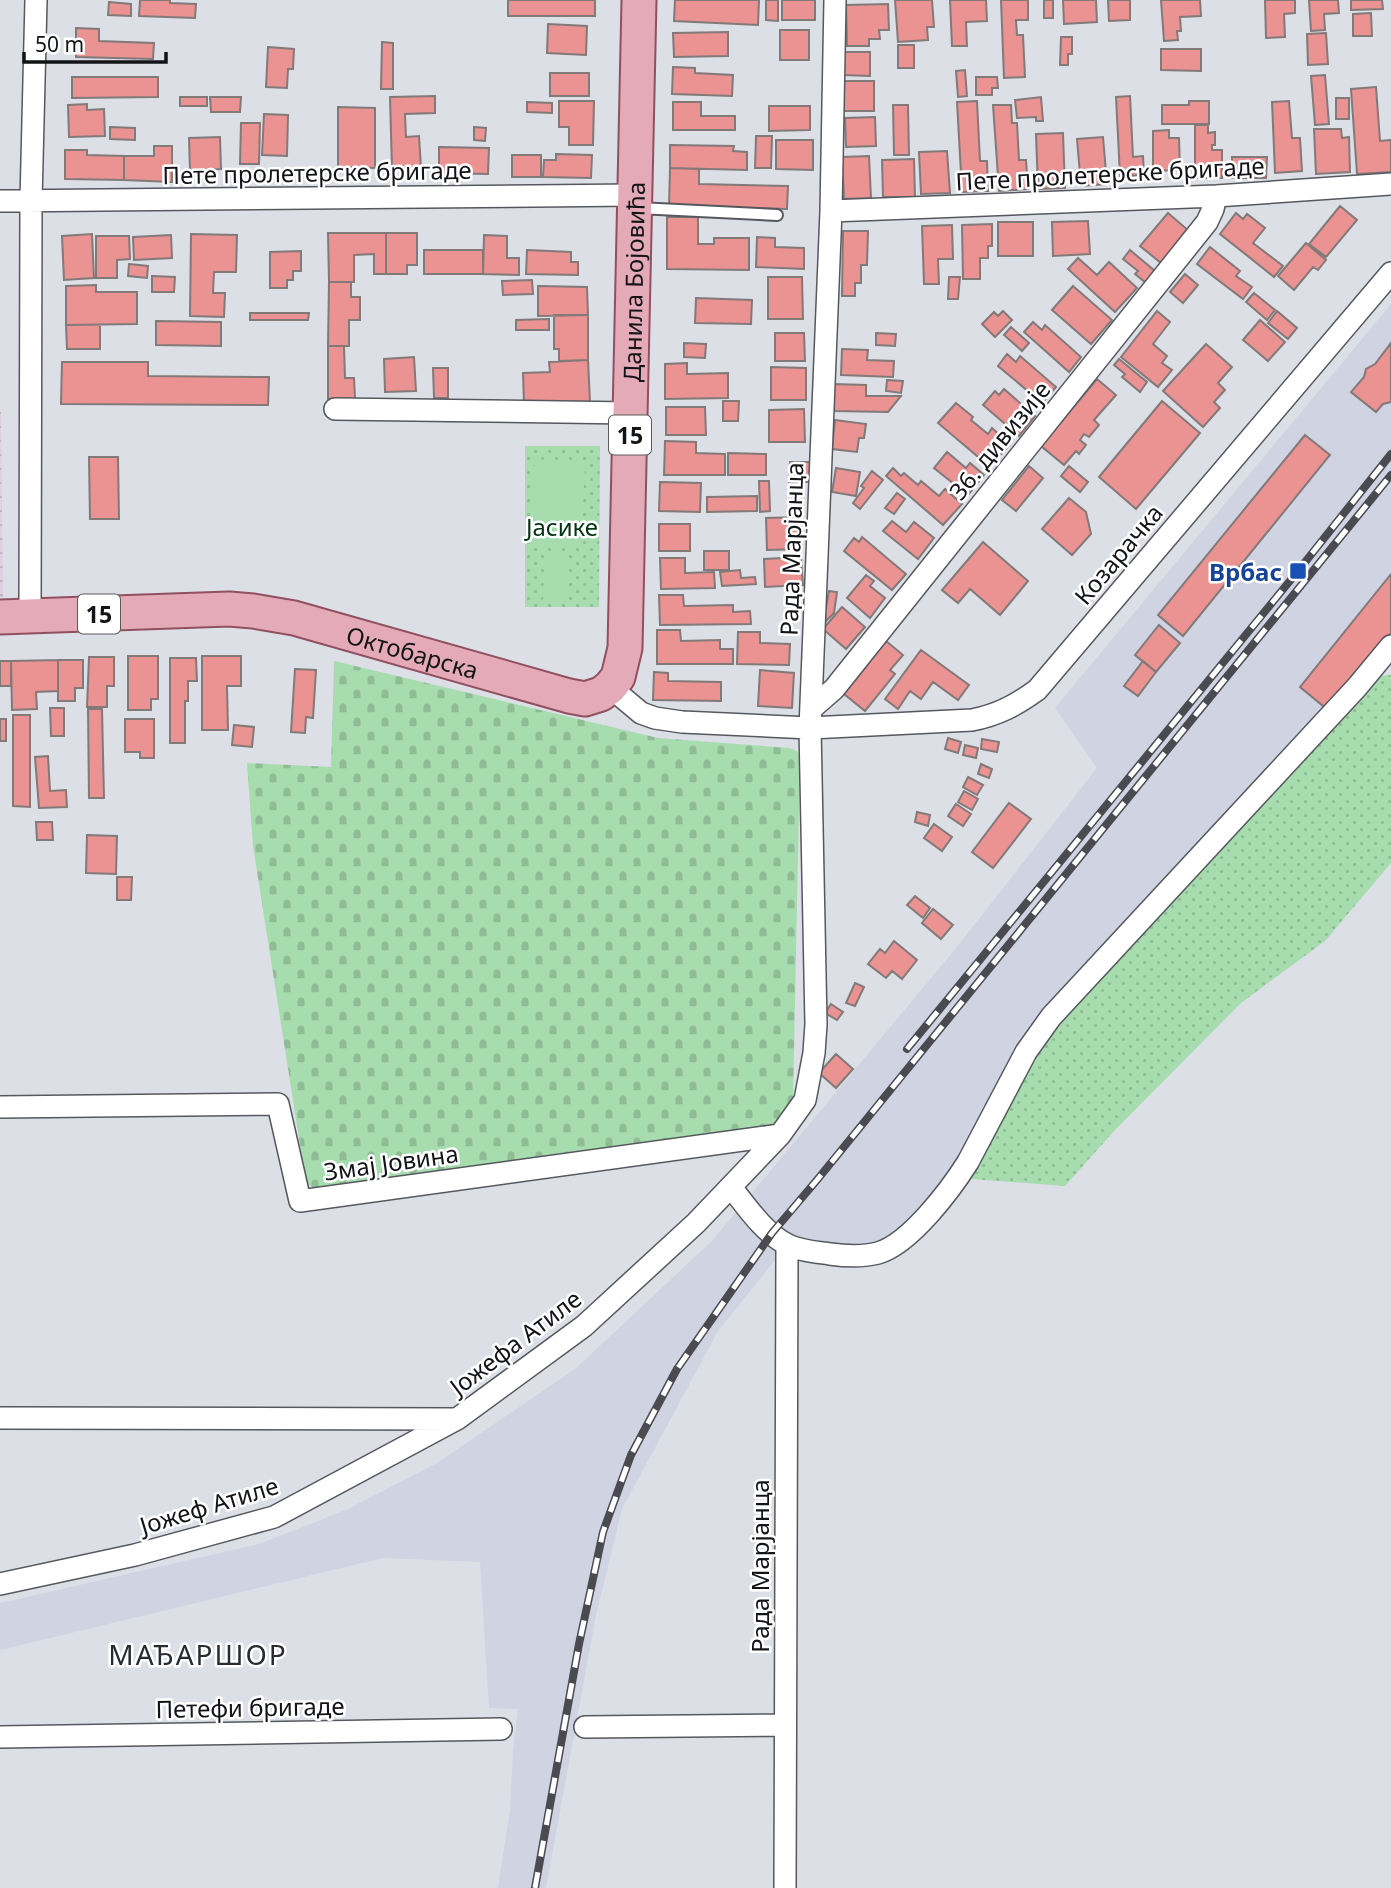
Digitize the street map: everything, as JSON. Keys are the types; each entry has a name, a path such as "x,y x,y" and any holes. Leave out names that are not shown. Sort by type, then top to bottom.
{"main road":[{"name":"Данила Бојовића","path":"610,687 618,677 625,648 639,0"},
{"name":"Октобарска","path":"15,616 229,609 253,611 294,618 577,698 594,697 610,687"}],"street":[{"path":"15,616 36,0"},
{"name":"Рада Марјанца","path":"805,1100 814,1053 816,1024 811,718 831,211 835,0"},
{"name":"Пете пролетерске бригаде","path":"831,211 1216,196 1391,184"},
{"name":"36. дивизије","path":"811,718 1208,222 1216,196"},
{"name":"Пете пролетерске бригаде","path":"0,201 636,202"},
{"name":"Козарачка","path":"811,718 972,720 1005,711 1037,690 1391,273"},
{"path":"335,409 631,413"},
{"path":"731,1187 762,1224 787,1245 824,1254 848,1256 886,1250 897,1244 958,1178 1026,1052 1051,1017 1357,687 1391,646"},
{"path":"610,687 641,713 655,718 682,722 811,718"},
{"name":"Јожефа Атиле","path":"0,1418 457,1419 584,1326 696,1223 780,1135 805,1100"},
{"name":"Змај Јовина","path":"0,1107 278,1104 300,1201 780,1135"},
{"name":"Рада Марјанца","path":"785,1888 787,1245"},
{"name":"Јожеф Атиле","path":"0,1584 135,1555 274,1517 457,1419"},
{"path":"585,1727 785,1725"},
{"name":"Петефи бригаде","path":"0,1737 501,1729"}],"lane":[{"path":"636,202 776,215"}],"shaded area":[{"path":"1391,304 1391,646 958,1178 885,1250 787,1245 718,1331 622,1509 596,1615 546,1888 498,1888 510,1810 518,1709 489,1708 480,1562 383,1558 0,1650 0,1603 259,1544 346,1510 437,1463 575,1369 712,1241 957,947 1097,768 1055,708"},
{"path":"1,412 3,598 0,598"}],"green space":[{"name":"Јасике","path":"525,446 600,446 599,607 525,607"},
{"path":"535,459 585,462 581,548 531,545"},
{"path":"545,554 568,555 566,601 543,600"},
{"path":"334,661 658,738 789,748 797,751 800,757 793,1101 769,1130 318,1191 306,1183 253,846 247,763 331,767"},
{"path":"1391,675 1391,863 1325,941 1241,1003 1115,1130 1065,1186 958,1178 1026,1052 1367,676"}],"building":[{"path":"140,0 170,0 170,3 196,4 195,18 139,16"},
{"path":"508,0 595,0 595,16 508,16"},
{"path":"675,0 759,0 758,25 674,21"},
{"path":"766,0 778,0 778,21 766,20"},
{"path":"782,0 815,0 815,20 782,20"},
{"path":"895,0 932,0 934,27 927,27 928,40 898,42"},
{"path":"950,0 986,0 987,21 966,22 967,46 952,46"},
{"path":"1001,0 1028,0 1028,20 1016,20 1017,35 1023,35 1025,77 1004,78"},
{"path":"1044,0 1053,0 1053,18 1044,18"},
{"path":"1063,0 1096,0 1097,22 1064,24"},
{"path":"1108,0 1130,0 1130,20 1109,21"},
{"path":"1161,0 1200,0 1201,16 1180,17 1181,31 1177,31 1178,40 1164,41"},
{"path":"1265,0 1295,0 1295,13 1284,14 1285,37 1266,38"},
{"path":"1309,0 1338,0 1339,13 1324,14 1325,30 1311,31"},
{"path":"1351,0 1382,0 1383,9 1351,10"},
{"path":"109,2 131,4 131,16 108,15"},
{"path":"888,4 889,30 879,30 880,39 869,39 869,46 847,46 846,5"},
{"path":"1371,13 1372,36 1353,36 1353,14"},
{"path":"548,24 587,26 586,55 547,53"},
{"path":"76,28 99,29 99,41 154,43 153,59 76,57"},
{"path":"780,30 809,30 809,60 780,60"},
{"path":"728,32 728,56 674,57 673,33"},
{"path":"1326,33 1328,64 1308,65 1307,34"},
{"path":"1061,37 1072,37 1072,54 1068,54 1068,65 1060,65"},
{"path":"382,42 393,43 393,89 381,89"},
{"path":"898,45 914,45 914,68 898,68"},
{"path":"268,47 294,49 293,69 288,69 287,88 266,87"},
{"path":"1161,49 1201,49 1201,71 1161,70"},
{"path":"843,52 870,52 870,76 842,75"},
{"path":"673,67 695,68 695,73 733,75 732,96 672,94"},
{"path":"965,70 967,96 958,97 956,71"},
{"path":"550,73 589,73 589,96 550,96"},
{"path":"1325,75 1329,124 1315,125 1311,76"},
{"path":"72,77 158,77 158,97 72,98"},
{"path":"976,77 997,77 998,88 992,88 992,95 976,95"},
{"path":"843,81 874,81 874,111 843,111"},
{"path":"1376,87 1380,141 1391,140 1391,172 1357,174 1351,89"},
{"path":"435,96 435,113 405,114 406,137 419,136 421,168 392,169 390,97"},
{"path":"1130,96 1133,157 1143,156 1144,175 1120,176 1116,97"},
{"path":"180,97 207,97 207,106 180,106"},
{"path":"210,97 241,97 240,112 211,112"},
{"path":"1041,97 1043,121 1036,121 1036,117 1017,118 1015,100"},
{"path":"1336,98 1349,98 1349,119 1336,119"},
{"path":"559,101 594,101 593,145 569,145 569,127 559,127"},
{"path":"977,101 980,161 987,161 988,191 962,192 957,102"},
{"path":"1189,101 1209,101 1209,124 1162,124 1162,105 1189,105"},
{"path":"1289,101 1292,138 1300,138 1302,171 1275,173 1272,102"},
{"path":"527,102 552,103 552,113 527,112"},
{"path":"673,102 701,102 701,116 735,116 735,130 673,130"},
{"path":"87,104 87,110 104,109 105,136 69,137 68,105"},
{"path":"893,105 908,105 909,155 894,155"},
{"path":"993,105 1011,105 1012,123 1017,123 1019,160 1026,160 1028,189 999,191"},
{"path":"769,106 810,106 810,130 769,131"},
{"path":"338,107 375,108 375,168 338,167"},
{"path":"264,114 288,115 287,156 262,155"},
{"path":"875,117 876,146 846,147 845,118"},
{"path":"241,123 260,123 259,164 240,164"},
{"path":"1195,125 1208,125 1208,133 1215,132 1215,145 1212,145 1212,150 1222,150 1222,178 1195,178"},
{"path":"110,127 135,128 135,140 110,139"},
{"path":"474,127 486,128 485,141 474,140"},
{"path":"1314,129 1341,129 1342,138 1349,137 1350,172 1316,174"},
{"path":"1169,130 1169,138 1179,138 1180,170 1153,171 1153,131"},
{"path":"1063,133 1065,188 1038,189 1036,134"},
{"path":"756,136 772,136 771,168 755,168"},
{"path":"220,137 221,169 190,170 189,138"},
{"path":"1103,137 1107,184 1081,186 1077,139"},
{"path":"776,140 813,140 813,170 776,169"},
{"path":"670,145 734,146 733,151 747,152 747,170 670,168"},
{"path":"154,146 172,146 172,182 124,180 124,156 154,156"},
{"path":"439,147 489,148 488,174 439,173"},
{"path":"65,150 87,150 87,155 124,156 124,180 65,179"},
{"path":"947,151 950,193 921,194 919,152"},
{"path":"556,154 592,155 591,178 543,177 544,160 556,160"},
{"path":"512,155 541,155 541,177 512,177"},
{"path":"869,156 871,198 844,199 842,157"},
{"path":"1232,157 1267,157 1266,178 1232,178"},
{"path":"914,159 915,197 883,197 882,160"},
{"path":"670,168 699,169 699,184 788,186 787,209 669,206"},
{"path":"1340,206 1357,220 1326,257 1309,244"},
{"path":"1168,213 1189,231 1161,263 1140,246"},
{"path":"1236,213 1243,219 1247,214 1265,228 1253,243 1283,266 1274,277 1220,234"},
{"path":"667,217 698,217 698,244 714,244 714,238 749,238 749,270 667,269"},
{"path":"1088,221 1090,254 1053,256 1052,222"},
{"path":"998,222 1033,222 1033,256 998,256"},
{"path":"992,224 992,246 988,246 988,258 980,258 980,279 963,279 962,225"},
{"path":"952,225 953,259 938,259 939,284 924,284 922,226"},
{"path":"843,231 868,231 867,265 861,265 861,283 855,283 855,296 842,296"},
{"path":"328,233 386,233 386,274 374,274 374,254 354,255 354,282 329,282"},
{"path":"386,233 417,233 417,265 407,265 407,274 386,274"},
{"path":"92,234 94,278 64,280 62,236"},
{"path":"191,234 237,235 236,272 214,272 213,293 225,293 224,317 190,316"},
{"path":"171,235 172,258 134,260 133,237"},
{"path":"484,235 507,236 507,258 519,258 519,275 483,274"},
{"path":"96,236 129,236 130,259 117,260 117,278 96,278"},
{"path":"757,237 775,238 775,247 804,248 804,269 756,267"},
{"path":"1306,243 1326,260 1318,270 1313,267 1294,290 1278,276"},
{"path":"1210,247 1240,271 1236,276 1252,287 1243,299 1197,264"},
{"path":"424,250 483,250 483,274 424,274"},
{"path":"527,250 571,252 571,262 578,262 578,275 526,274"},
{"path":"1130,250 1155,271 1146,283 1135,274 1138,271 1123,259"},
{"path":"301,251 301,271 293,271 293,280 287,280 287,288 270,288 270,252"},
{"path":"1078,258 1097,275 1109,262 1137,288 1115,312 1068,269"},
{"path":"129,264 148,266 147,278 128,276"},
{"path":"1185,274 1198,285 1183,303 1170,292"},
{"path":"152,276 175,277 174,292 152,292"},
{"path":"768,277 802,277 803,319 768,319"},
{"path":"949,277 960,277 958,299 948,299"},
{"path":"532,280 533,294 503,295 502,281"},
{"path":"329,282 351,282 351,297 360,297 360,320 349,320 349,346 328,346"},
{"path":"96,285 96,292 137,292 137,324 66,325 66,286"},
{"path":"538,286 587,287 588,315 538,316"},
{"path":"1073,286 1112,320 1091,344 1052,310"},
{"path":"1254,293 1275,310 1267,320 1246,302"},
{"path":"696,298 752,300 751,324 695,323"},
{"path":"1003,311 1012,320 995,337 982,324 994,312 998,316"},
{"path":"1157,311 1170,322 1153,344 1167,356 1162,363 1172,370 1158,387 1121,357"},
{"path":"1277,311 1297,328 1288,339 1268,323"},
{"path":"250,313 309,313 308,320 250,320"},
{"path":"554,315 588,315 588,360 559,361 559,349 554,349"},
{"path":"549,319 549,330 516,330 516,320"},
{"path":"1260,320 1285,342 1268,361 1243,340"},
{"path":"156,321 221,322 221,346 156,345"},
{"path":"1033,322 1042,330 1045,325 1081,357 1069,372 1024,332"},
{"path":"66,325 100,325 100,349 67,349"},
{"path":"1011,327 1029,343 1022,351 1004,335"},
{"path":"775,333 804,333 805,361 775,361"},
{"path":"876,333 896,334 895,346 876,345"},
{"path":"684,343 706,344 705,358 684,357"},
{"path":"1391,343 1391,402 1383,404 1376,412 1351,392 1364,377 1366,369 1375,364"},
{"path":"1206,344 1232,367 1218,383 1225,390 1214,402 1220,408 1203,427 1163,391"},
{"path":"328,346 344,346 345,378 354,378 355,399 328,399"},
{"path":"842,349 868,350 867,360 894,361 893,377 841,375"},
{"path":"1007,354 1016,362 1020,356 1056,387 1042,403 998,366"},
{"path":"414,357 416,391 385,392 384,359"},
{"path":"1119,359 1147,382 1140,392 1122,377 1125,374 1114,365"},
{"path":"588,360 590,402 524,404 523,373 550,372 549,362"},
{"path":"62,362 148,362 148,376 269,377 268,405 61,404"},
{"path":"687,363 687,374 728,373 728,398 665,399 665,364"},
{"path":"771,367 806,368 806,400 771,400"},
{"path":"433,368 448,368 448,398 434,398"},
{"path":"1097,379 1116,395 1094,420 1099,425 1089,437 1084,434 1080,440 1086,445 1079,454 1076,451 1064,465 1041,446"},
{"path":"887,380 903,381 901,393 886,391"},
{"path":"834,384 866,385 866,396 901,396 888,412 834,411"},
{"path":"1004,389 1035,416 1019,436 983,405 995,391 999,395"},
{"path":"723,401 739,401 738,421 723,421"},
{"path":"1162,401 1200,433 1136,509 1099,477"},
{"path":"956,403 988,434 992,428 1010,444 990,467 938,423"},
{"path":"666,407 705,407 706,435 666,435"},
{"path":"804,409 805,442 769,442 769,410"},
{"path":"835,420 866,424 864,438 859,438 857,452 832,449"},
{"path":"1305,435 1330,455 1183,636 1158,615"},
{"path":"665,441 696,442 696,453 725,454 725,475 664,475"},
{"path":"947,452 966,468 970,463 984,475 968,495 934,468"},
{"path":"728,453 766,454 766,475 728,475"},
{"path":"89,457 118,457 119,519 90,519"},
{"path":"790,462 810,462 810,482 789,482"},
{"path":"1029,466 1043,478 1016,511 1002,500"},
{"path":"1069,466 1088,482 1080,492 1061,476"},
{"path":"836,468 860,472 856,496 832,492"},
{"path":"893,468 901,476 904,473 918,485 921,481 939,496 945,489 962,504 943,525 886,476"},
{"path":"872,471 883,480 860,509 853,503"},
{"path":"759,481 769,481 770,511 760,512"},
{"path":"660,482 701,483 700,512 659,511"},
{"path":"897,493 905,499 894,514 885,508"},
{"path":"757,496 757,511 707,512 707,497"},
{"path":"1069,498 1086,512 1091,534 1072,555 1042,529"},
{"path":"801,517 802,549 767,550 766,518"},
{"path":"892,521 906,532 914,522 934,538 918,559 883,531"},
{"path":"659,524 690,524 690,551 659,551"},
{"path":"862,537 906,574 892,590 844,551 854,538 859,542"},
{"path":"983,542 1028,581 1000,615 970,589 958,603 942,590"},
{"path":"704,551 729,551 729,570 704,570"},
{"path":"801,557 803,585 765,587 764,559"},
{"path":"660,558 685,558 685,573 714,572 715,588 661,589"},
{"path":"740,570 741,578 755,577 756,584 722,586 720,572"},
{"path":"1391,574 1391,633 1328,710 1300,687"},
{"path":"866,575 874,581 870,586 885,598 870,618 847,598"},
{"path":"829,591 837,592 834,613 823,624"},
{"path":"659,595 683,595 684,606 733,605 733,612 750,611 751,624 660,625"},
{"path":"842,607 865,627 846,649 823,629"},
{"path":"1159,625 1180,643 1156,672 1135,655"},
{"path":"657,630 680,630 681,641 720,640 720,649 733,649 733,664 657,664"},
{"path":"738,632 760,632 760,643 790,644 789,665 737,664"},
{"path":"886,641 903,655 890,670 895,674 865,711 844,694"},
{"path":"921,650 969,685 958,700 933,682 921,699 910,691 898,709 885,699"},
{"path":"128,656 158,656 158,699 151,699 151,710 128,710"},
{"path":"202,656 241,656 241,686 227,686 228,730 202,730"},
{"path":"89,657 114,657 114,686 107,686 107,707 87,707"},
{"path":"170,658 196,658 197,681 188,681 188,701 185,701 185,743 170,743"},
{"path":"58,660 83,660 83,688 75,688 75,701 58,701"},
{"path":"58,660 58,691 36,692 37,709 12,710 11,661"},
{"path":"0,661 11,661 11,686 0,686"},
{"path":"1143,661 1156,672 1138,696 1124,686"},
{"path":"295,669 316,670 313,718 306,717 305,733 291,732"},
{"path":"760,670 794,673 792,708 758,706"},
{"path":"654,672 668,673 668,681 721,682 721,701 653,700"},
{"path":"50,708 64,708 64,736 51,736"},
{"path":"88,709 102,709 104,798 89,798"},
{"path":"13,715 30,715 30,807 13,806"},
{"path":"0,719 6,719 6,741 0,741"},
{"path":"125,719 154,719 154,758 140,758 140,752 125,752"},
{"path":"234,725 254,727 252,747 232,745"},
{"path":"948,738 961,742 958,753 945,749"},
{"path":"982,739 999,742 997,752 981,749"},
{"path":"965,745 978,748 976,758 963,755"},
{"path":"48,756 50,791 66,790 67,807 39,808 35,757"},
{"path":"981,764 992,769 989,778 978,774"},
{"path":"968,777 983,785 977,795 963,787"},
{"path":"964,791 978,799 972,810 958,802"},
{"path":"1009,803 1031,819 993,868 972,852"},
{"path":"956,804 971,814 963,826 948,816"},
{"path":"917,812 930,815 928,826 915,822"},
{"path":"36,822 52,822 53,840 37,840"},
{"path":"934,824 952,837 942,851 924,838"},
{"path":"87,835 117,836 116,874 86,873"},
{"path":"117,877 132,877 131,900 117,900"},
{"path":"915,896 930,908 923,918 907,905"},
{"path":"933,909 953,925 941,939 922,923"},
{"path":"894,941 917,960 902,979 892,971 886,978 868,964 880,949 885,953"},
{"path":"855,983 864,987 855,1006 846,1003"},
{"path":"831,1004 843,1012 837,1020 825,1013"},
{"path":"836,1054 853,1069 836,1088 819,1073"}],"railway":[{"path":"907,1049 1391,454"},
{"path":"535,1888 579,1644 603,1532 631,1455 677,1369 772,1233 1391,475"}],"place":[{"name":"Врбас","path":"1298,571"}],"district":[{"name":"МАЂАРШОР","path":"198,1654"}]}
